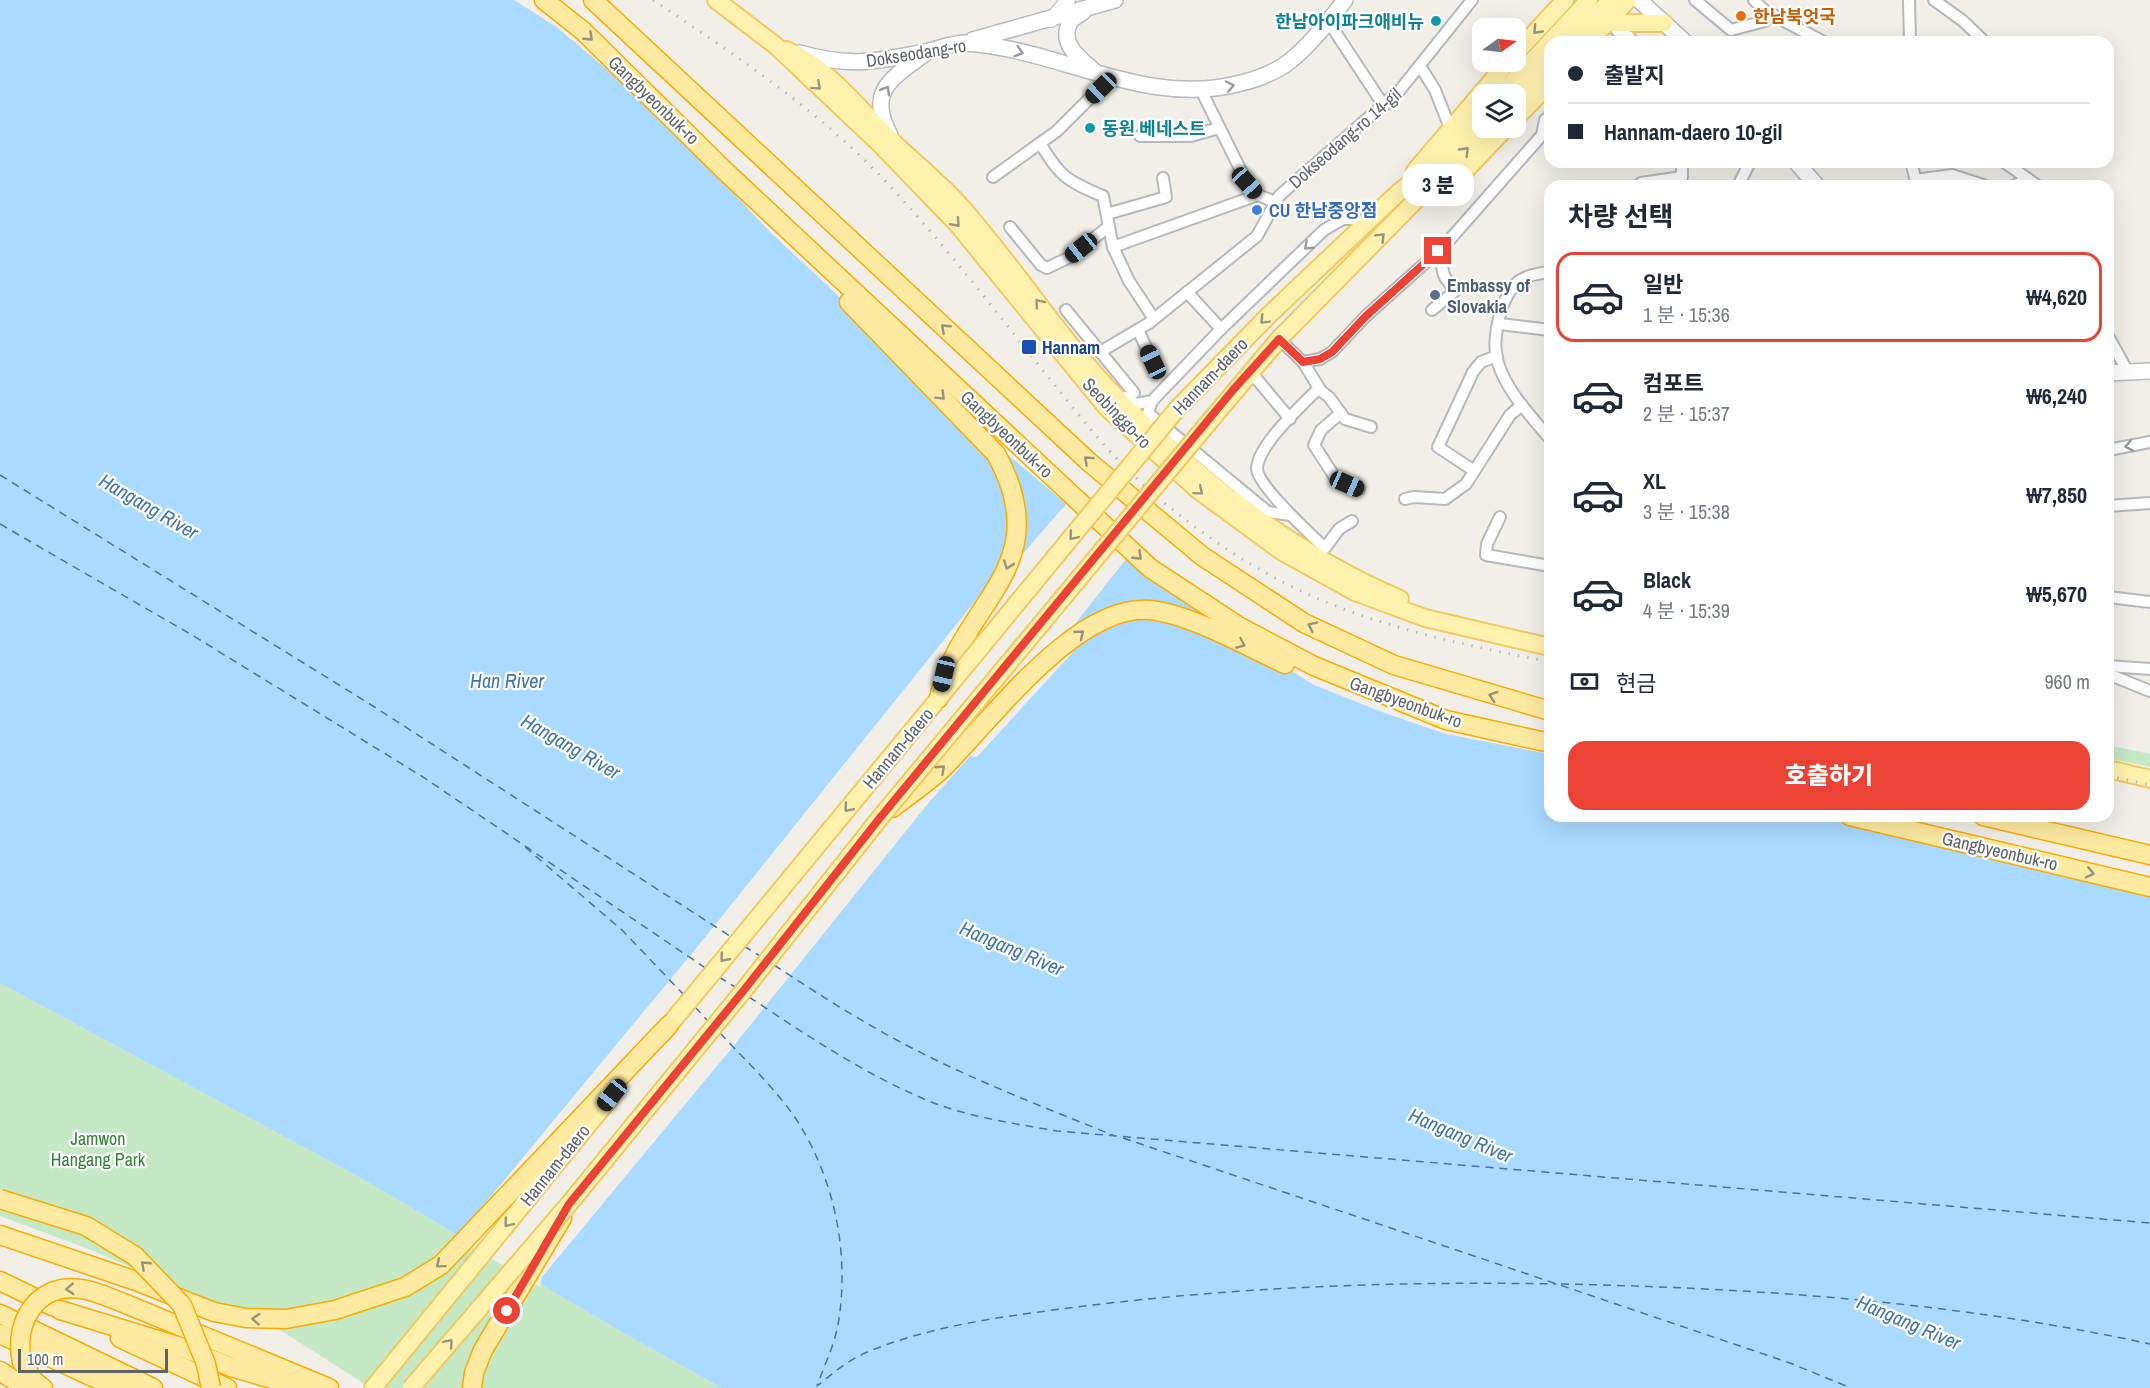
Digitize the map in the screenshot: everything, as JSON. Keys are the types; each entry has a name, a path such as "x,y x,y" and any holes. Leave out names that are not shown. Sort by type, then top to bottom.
{"highway":[{"name":"Gangbyeonbuk-ro","path":"543,0 584,31 726,172 1150,568 1240,627 1314,666 1446,720 1544,742"},
{"name":"Gangbyeonbuk-ro","path":"593,0 1089,462 1202,556 1304,623 1394,665 1544,709"},
{"path":"726,172 876,331 982,437 1005,471 1016,505 1017,530 1013,551 1003,581 944,674 939,698"},
{"path":"879,819 941,770 996,708 1062,648 1088,627 1119,612 1150,610 1188,620 1313,676 1446,720"},
{"name":"Gangbyeonbuk-ro","path":"1875,822 2150,887"},
{"name":"Gangbyeonbuk-ro","path":"2009,822 2150,855"},
{"path":"0,1233 214,1312 264,1320 309,1315 382,1296 425,1276 441,1265 669,1025"},
{"path":"0,1199 86,1226 135,1256 182,1305 203,1354 211,1388"},
{"path":"472,1388 474,1373 483,1350 569,1204"},
{"path":"0,1281 227,1388"},
{"path":"43,1388 34,1381 22,1362 19,1339 21,1328 26,1316 40,1299 61,1289 81,1289 126,1304 329,1388"},
{"path":"60,1310 181,1347 231,1367 303,1388"},
{"path":"0,1314 153,1388"},
{"path":"0,1334 101,1382 147,1388"},
{"path":"0,1371 26,1388"}],"main road":[{"name":"Seobinggo-ro","path":"716,0 775,45 881,145 958,225 1107,408 1198,490 1281,551 1355,592 1425,618 1544,644"},
{"path":"962,43 1115,0"},
{"name":"Dokseodang-ro","path":"775,45 839,63 870,62 962,43 1003,47 1103,75 1174,91 1201,90 1234,85 1274,71 1290,61 1346,0"},
{"path":"1556,36 1589,0"},
{"path":"1576,36 1611,0"},
{"path":"1601,32 1628,0"},
{"path":"1639,0 1679,36"},
{"path":"1054,19 1067,2"},
{"path":"1526,42 1562,2"},
{"path":"1091,8 1071,20 1066,33 1070,48 1103,75"},
{"path":"1054,19 1062,43 1103,75"},
{"path":"1601,32 1664,22"},
{"name":"Seobinggo-ro","path":"775,45 812,63 940,183 969,215 1075,349 1131,413 1231,499 1290,542 1391,595 1476,627 1544,644"},
{"path":"1518,84 1544,50"},
{"path":"895,143 880,113 881,97 897,74 930,51"},
{"path":"1522,84 1544,68"},
{"path":"1398,193 1450,128 1499,72"},
{"path":"1526,107 1544,89"},
{"name":"Hannam-daero","path":"373,1388 669,1025 1177,410 1360,222 1435,163 1472,124"},
{"name":"Hannam-daero","path":"411,1388 569,1204 744,990 879,819 1250,371 1477,138"},
{"path":"1410,208 1459,177 1496,138"},
{"path":"1801,168 1811,180"},
{"path":"2114,373 2150,371"},
{"path":"2114,765 2150,773"},
{"path":"2114,771 2150,779"}],"street":[{"name":"Dokseodang-ro 14-gil","path":"1100,352 1154,319 1257,236 1266,224 1275,202 1287,188 1384,105 1420,66 1472,0"},
{"path":"1695,0 1731,30 1765,21 1774,15"},
{"path":"1754,0 1774,15 1813,36"},
{"path":"1909,0 1910,36"},
{"path":"1934,0 1963,21 1979,36"},
{"path":"1328,21 1384,105"},
{"path":"1601,32 1617,31 1628,36"},
{"path":"1420,66 1435,90 1450,128"},
{"path":"993,177 1057,131 1103,75"},
{"path":"1201,90 1247,183 1258,195 1275,202"},
{"path":"1303,362 1320,359 1332,352 1366,316 1438,251 1542,135 1544,125"},
{"path":"1140,136 1191,136 1219,128"},
{"path":"1040,143 1057,170 1069,182 1103,196 1113,247 1129,281 1154,319"},
{"path":"1662,180 1682,177 1682,168"},
{"path":"2012,168 2028,179"},
{"path":"1930,180 1952,175 1967,180"},
{"path":"1107,214 1166,197 1163,178"},
{"path":"1113,247 1258,195"},
{"path":"1290,515 1268,512 1199,458 1148,413 1152,401 1221,329 1324,230 1343,219 1360,222"},
{"path":"1010,227 1041,265 1047,268 1070,257 1108,227"},
{"path":"1432,310 1454,292 1453,286 1444,275 1444,263 1438,251"},
{"path":"1544,274 1520,281 1506,297 1496,345 1504,378 1544,432"},
{"path":"1187,292 1221,329"},
{"path":"1066,310 1134,393"},
{"path":"1500,324 1544,329"},
{"path":"1138,330 1153,362"},
{"path":"1279,339 1303,362 1319,388 1345,419 1371,428"},
{"path":"2114,347 2129,374"},
{"path":"1075,349 1130,402 1141,405 1152,401"},
{"path":"1473,470 1438,447 1473,372 1481,362 1497,356"},
{"path":"1250,371 1290,419"},
{"path":"1319,388 1260,454 1258,478 1290,515 1326,548 1339,529 1352,521"},
{"path":"1405,499 1414,497 1445,499 1466,484 1510,415 1522,405"},
{"path":"1341,413 1321,430 1314,445 1336,479 1359,489"},
{"path":"2114,449 2150,442"},
{"path":"2114,506 2150,503"},
{"path":"1500,516 1487,544 1486,555 1544,565"},
{"path":"2114,598 2150,602"},
{"path":"2114,666 2150,669"},
{"path":"2114,676 2150,691"}],"green space":[{"path":"2114,746 2150,754 2150,767 2114,759"},
{"name":"Jamwon Hangang Park","path":"0,983 361,1178 620,1331 722,1388 371,1388 277,1328 91,1250 0,1216"}],"water":[{"name":"Han River","path":"0,0 514,0 558,28 618,79 693,150 769,231 1006,453 1126,555 1314,685 1446,734 1544,753 1544,822 1867,822 2150,889 2150,1388 722,1388 620,1331 361,1178 0,983"}],"pier":[{"path":"1068,502 1130,554 1063,639 1073,652 977,757 970,756 926,806 736,1043 542,1277 540,1287 457,1238 482,1216 482,1207 702,941 988,585 992,589"}],"ferry route":[{"path":"0,475 373,706 733,938"},
{"path":"0,524 192,635 423,777 707,969"},
{"path":"525,847 622,930 684,995"},
{"path":"744,946 760,956"},
{"path":"774,965 857,1017 933,1059 1011,1094 1115,1136"},
{"path":"719,977 735,987"},
{"path":"749,997 856,1065 924,1099 973,1115 1057,1131 2150,1223"},
{"path":"695,1007 708,1021"},
{"path":"720,1033 770,1086 796,1119 821,1167 830,1192 840,1245 841,1299 836,1333 817,1386 852,1360 890,1343 969,1323 1024,1314 1137,1300 1256,1290 1376,1285 1556,1284"},
{"path":"1123,1138 1790,1363 1851,1388"},
{"path":"1561,1284 1709,1289 1857,1300 2004,1317 2150,1344"}],"railway":[{"path":"653,0 776,85 861,157 931,232 1111,452 1144,485 1195,527 1273,577 1349,611 1427,635 1544,661"},
{"path":"2114,777 2150,785"}],"place":[{"name":"한남북엇국","path":"1741,16"},
{"name":"한남아이파크애비뉴","path":"1436,21"},
{"name":"동원 베네스트","path":"1090,128"},
{"name":"CU 한남중앙점","path":"1257,210"},
{"name":"Embassy of Slovakia","path":"1435,295"},
{"name":"Hannam","path":"1029,347"}],"route":[{"path":"507,1311 569,1204 744,990 879,819 1233,390 1279,339 1303,362 1320,359 1332,352 1366,316 1438,251"}],"water label":[{"name":"Hangang River","path":"149,506"},
{"name":"Hangang River","path":"571,746"},
{"name":"Hangang River","path":"1012,948"},
{"name":"Hangang River","path":"1461,1135"},
{"name":"Hangang River","path":"1909,1322"}]}
